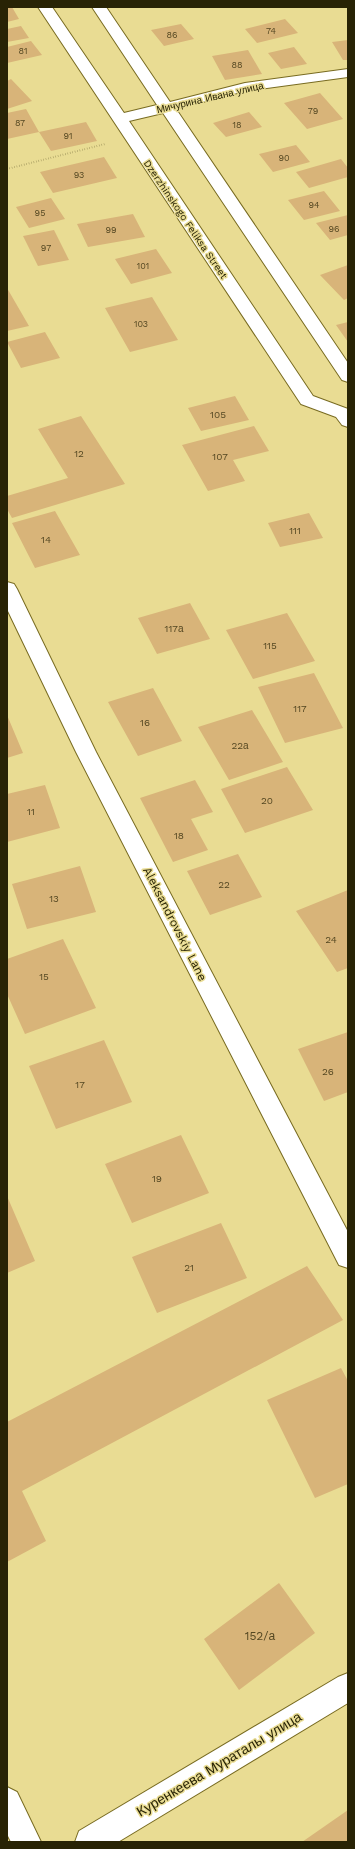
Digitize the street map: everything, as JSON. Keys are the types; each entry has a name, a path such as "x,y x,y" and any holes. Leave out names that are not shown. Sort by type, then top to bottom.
{"street":[{"name":"Dzerzhinskogo Feliksa Street","path":"45,7 307,400 346,411"},
{"path":"99,7 348,376"},
{"name":"Мичурина Ивана улица","path":"120,120 245,87 348,72"},
{"name":"Aleksandrovskiy Lane","path":"9,598 94,766 348,1257"},
{"name":"Куренкеева Мураталы улица","path":"90,1842 348,1687"},
{"path":"7,1802 26,1842"}],"path":[{"path":"7,169 132,138"}],"building":[{"path":"7,7 12,7 19,19 7,22"},
{"path":"285,19 298,33 257,43 245,29"},
{"path":"181,24 194,39 164,46 151,30"},
{"path":"21,26 29,38 7,42 7,29"},
{"path":"348,40 348,60 343,60 332,42"},
{"path":"31,41 42,55 7,63 7,47"},
{"path":"294,47 307,64 281,69 268,53"},
{"path":"248,50 262,74 225,80 212,56"},
{"path":"11,79 32,101 7,109 7,81"},
{"path":"320,93 343,119 307,129 284,103"},
{"path":"26,109 39,132 7,139 7,113"},
{"path":"249,112 262,127 226,137 213,123"},
{"path":"86,122 97,141 51,151 39,132"},
{"path":"296,145 310,162 273,172 259,154"},
{"path":"104,157 117,178 53,193 40,172"},
{"path":"341,159 348,168 348,177 309,188 296,172"},
{"path":"324,191 340,211 304,220 288,200"},
{"path":"51,198 65,219 29,228 16,207"},
{"path":"133,214 145,237 88,247 77,224"},
{"path":"348,215 348,235 330,240 316,223"},
{"path":"54,230 69,260 38,266 23,236"},
{"path":"156,249 172,273 131,284 115,259"},
{"path":"348,265 348,298 344,300 320,275"},
{"path":"7,288 29,326 7,331"},
{"path":"152,297 178,340 130,352 105,308"},
{"path":"348,322 348,342 336,325"},
{"path":"45,332 60,358 21,368 7,342"},
{"path":"235,396 249,420 201,431 188,408"},
{"path":"81,416 125,484 12,518 7,509 7,496 68,478 38,429"},
{"path":"254,426 269,451 233,460 245,481 208,491 182,445"},
{"path":"55,511 80,555 35,568 12,523"},
{"path":"309,513 323,538 280,547 268,523"},
{"path":"190,603 210,639 157,654 138,618"},
{"path":"287,613 315,661 253,679 226,630"},
{"path":"314,673 343,728 285,743 258,687"},
{"path":"153,688 182,741 138,756 108,702"},
{"path":"252,710 283,762 229,780 198,727"},
{"path":"7,715 23,753 7,758"},
{"path":"287,767 313,810 245,833 221,789"},
{"path":"195,780 213,812 191,819 208,850 173,862 140,798"},
{"path":"45,785 60,828 7,842 7,794"},
{"path":"238,854 262,897 210,915 187,871"},
{"path":"80,866 96,912 27,929 12,884"},
{"path":"348,890 348,968 337,972 296,911"},
{"path":"63,939 96,1008 25,1034 7,994 7,959"},
{"path":"348,1032 348,1092 324,1101 298,1049"},
{"path":"104,1040 132,1102 56,1129 29,1066"},
{"path":"181,1135 209,1193 132,1223 105,1164"},
{"path":"7,1196 35,1261 7,1273"},
{"path":"221,1223 247,1278 157,1313 132,1257"},
{"path":"307,1266 343,1320 22,1491 46,1541 7,1562 7,1422"},
{"path":"341,1368 348,1381 348,1484 315,1498 267,1400"},
{"path":"279,1583 315,1633 239,1690 204,1639"},
{"path":"348,1810 348,1842 302,1842"}]}
